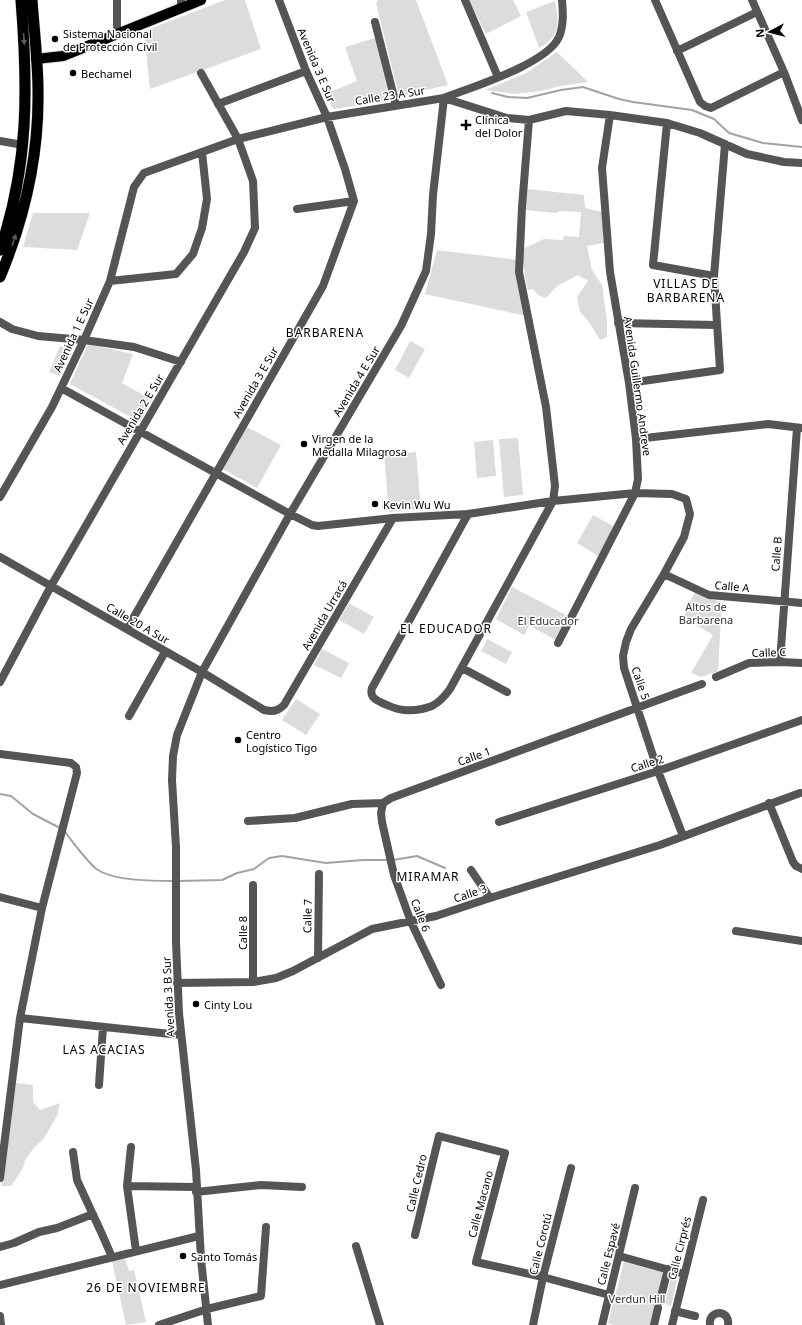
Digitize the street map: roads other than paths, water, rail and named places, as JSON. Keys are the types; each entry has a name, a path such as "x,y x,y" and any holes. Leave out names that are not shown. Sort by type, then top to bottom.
{"highway":[{"path":"0,250 17,187 23,145 26,80 21,0"},
{"path":"0,277 14,241 25,203 35,147 38,91 32,0"},
{"path":"23,145 29,139 38,91"},
{"path":"23,145 28,152 25,203"}],"main road":[{"path":"36,59 63,56 181,4 201,0"}],"street":[{"path":"117,0 117,33"},
{"name":"Avenida 3 E Sur","path":"127,629 323,286 354,201 346,169 327,117 306,72 279,0"},
{"path":"465,0 498,77"},
{"path":"444,98 498,77 535,59 552,47 559,38 562,28 562,0"},
{"path":"655,0 700,102 708,107 711,108 784,72"},
{"path":"752,0 784,72 802,120"},
{"path":"678,51 757,12"},
{"path":"375,22 396,105"},
{"path":"218,104 306,72"},
{"name":"Avenida 2 E Sur","path":"0,682 51,586 140,430 182,362 244,252 255,228 253,181 238,140 201,73"},
{"name":"Calle 23 A Sur","path":"144,173 238,140 327,117 444,98 507,118 529,120 566,111 610,115 644,121 667,123 700,132 747,154 784,162 802,163"},
{"name":"Avenida 4 E Sur","path":"202,672 290,514 401,326 426,271 444,98"},
{"name":"Avenida Guillermo Andreve","path":"558,643 635,493 638,479 636,439 629,383 610,272 602,168 610,115"},
{"path":"468,514 373,685 371,691 376,699 397,709 405,710 433,706 442,699 450,689 553,501 555,486 546,407 519,272 522,207 529,120"},
{"path":"667,123 653,265 714,276"},
{"path":"0,141 23,145"},
{"path":"629,383 720,370 714,276 725,144"},
{"path":"110,281 176,274 193,254 202,228 207,199 202,152"},
{"name":"Avenida 1 E Sur","path":"0,497 52,407 84,340 110,281 134,187 144,173"},
{"path":"297,209 354,201"},
{"path":"0,322 12,329 38,336 84,340 134,347 182,362"},
{"path":"618,323 716,325"},
{"path":"61,388 312,525 318,526 393,518 468,514 553,501 635,493"},
{"path":"636,439 768,424 800,428"},
{"name":"Calle B","path":"780,662 795,448 800,428"},
{"name":"Calle 5","path":"635,493 672,494 686,498 690,514 684,537 631,629 623,656 624,668 658,771 683,836"},
{"name":"Avenida Urracá","path":"264,710 275,711 284,705 393,518"},
{"name":"Calle 20 A Sur","path":"0,557 202,672 264,710"},
{"name":"Calle A","path":"664,574 709,595 802,603"},
{"path":"129,716 165,652"},
{"name":"Calle C","path":"716,677 749,663 802,663"},
{"path":"462,668 507,692"},
{"name":"Avenida 3 B Sur","path":"202,672 177,735 173,756 172,780 176,847 176,942 180,1035 187,1080 196,1170 199,1236 208,1325"},
{"name":"Calle 1","path":"248,821 295,818 352,804 383,804 391,798 702,684"},
{"name":"Calle 2","path":"499,822 658,771 802,720"},
{"path":"0,754 71,763 76,767 77,773 42,908 20,1018 0,1178"},
{"name":"Calle 3","path":"177,983 253,982 276,978 293,971 372,929 436,916 660,845 769,803 800,793"},
{"path":"769,803 793,862 802,870"},
{"name":"Calle 6","path":"383,804 381,814 382,822 392,866 411,922 441,985"},
{"path":"471,870 490,898"},
{"name":"Calle 7","path":"318,958 319,874"},
{"name":"Calle 8","path":"253,885 253,982"},
{"path":"0,897 42,908"},
{"path":"736,931 802,941"},
{"path":"20,1018 180,1035"},
{"path":"99,1085 103,1027"},
{"name":"Calle Cedro","path":"415,1236 439,1136 505,1153"},
{"path":"131,1147 127,1186 136,1251"},
{"path":"73,1152 77,1180 112,1257"},
{"name":"Calle Macano","path":"505,1153 476,1262 543,1277"},
{"name":"Calle Corotú","path":"532,1325 571,1168"},
{"path":"127,1186 196,1190 261,1185 302,1187"},
{"name":"Calle Espavé","path":"602,1325 635,1188"},
{"name":"Calle Cirprés","path":"672,1325 703,1200"},
{"path":"0,1247 93,1214"},
{"path":"159,1325 207,1309 261,1296 266,1227"},
{"path":"0,1285 199,1236"},
{"path":"356,1246 380,1325"},
{"path":"619,1256 684,1274"},
{"path":"654,1325 668,1269"},
{"path":"543,1277 609,1295"},
{"path":"675,1311 704,1320 714,1314 720,1313 726,1315 728,1318 728,1325"},
{"path":"0,1316 2,1325"}],"waterway":[{"path":"492,93 508,97 527,98 561,90 583,87 633,102 692,110 714,119 729,133 763,143 802,147"},
{"path":"0,794 11,796 33,814 60,828"},
{"path":"64,830 90,863 105,874 135,880 174,881"},
{"path":"178,881 222,880 237,873 254,869 269,858 282,856 326,863 363,860 389,860"},
{"path":"393,860 417,856 445,868"}],"place":[{"name":"Sistema Nacional de Protección Civil","path":"55,39"},
{"name":"Bechamel","path":"73,73"},
{"name":"Clínica del Dolor","path":"466,125"},
{"name":"Virgen de la Medalla Milagrosa","path":"304,444"},
{"name":"Kevin Wu Wu","path":"375,504"},
{"name":"Centro Logístico Tigo","path":"238,740"},
{"name":"Cinty Lou","path":"196,1004"},
{"name":"Santo Tomás","path":"183,1256"}],"district":[{"name":"VILLAS DE BARBARENA","path":"686,290"},
{"name":"BARBARENA","path":"325,332"},
{"name":"EL EDUCADOR","path":"446,628"},
{"name":"MIRAMAR","path":"428,876"},
{"name":"LAS ACACIAS","path":"104,1049"},
{"name":"26 DE NOVIEMBRE","path":"146,1287"}],"park label":[{"name":"Altos de Barbarena","path":"706,612"},
{"name":"El Educador","path":"548,620"},
{"name":"Verdun Hill","path":"637,1298"}]}
